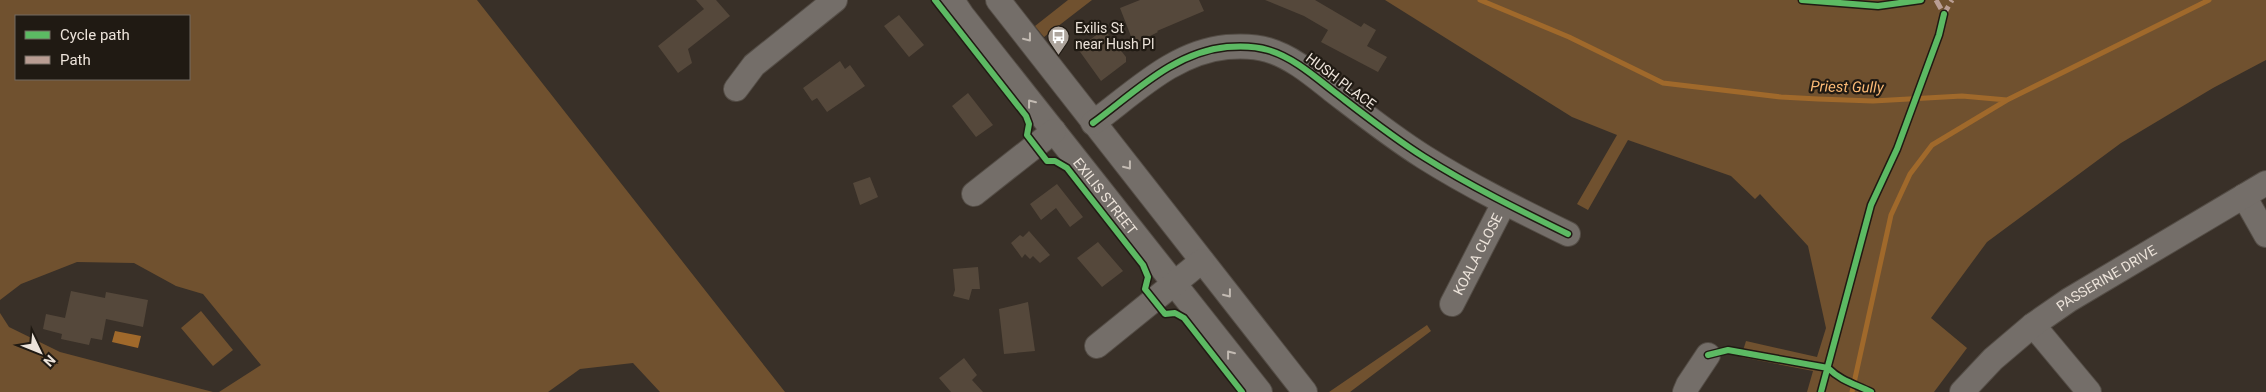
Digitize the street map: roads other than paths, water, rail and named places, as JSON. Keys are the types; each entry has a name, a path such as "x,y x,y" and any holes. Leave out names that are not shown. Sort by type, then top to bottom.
{"street":[{"path":"736,89 754,64 835,0"},
{"name":"EXILIS STREET","path":"952,0 1260,392"},
{"path":"998,0 1305,392"},
{"name":"HUSH PLACE","path":"1093,123 1171,66 1186,58 1226,47 1268,50 1289,59 1311,74 1407,147 1504,204 1568,234"},
{"path":"974,194 1054,131"},
{"name":"PASSERINE DRIVE","path":"1962,392 1993,359 2033,325 2069,300 2266,183"},
{"path":"2244,196 2266,235"},
{"name":"KOALA CLOSE","path":"1452,304 1504,204"},
{"path":"1097,346 1202,262"},
{"path":"2033,325 2089,392"},
{"path":"1685,392 1708,355"}],"waterway":[{"name":"Priest Gully","path":"1480,0 1569,37 1663,83 1781,97 1818,99 1873,101 1962,96 2007,100"},
{"path":"1852,392 1891,215 1910,174 1932,145 2007,100 2209,0"}],"place":[{"name":"Exilis St near Hush Pl","path":"1059,55"}]}
